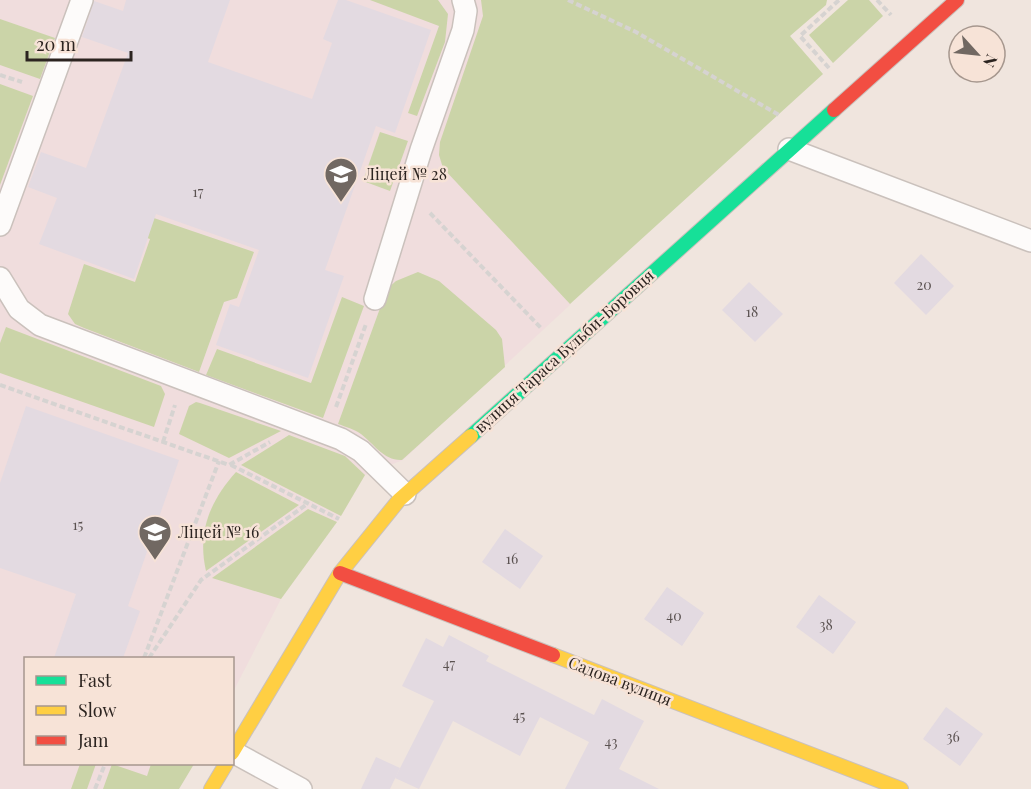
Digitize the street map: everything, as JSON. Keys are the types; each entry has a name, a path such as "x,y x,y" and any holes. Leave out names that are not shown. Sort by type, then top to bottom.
{"street":[{"name":"вулиця Тараса Бульби-Боровця","path":"234,750 340,573 405,494 957,0"},
{"name":"Садова вулиця","path":"340,573 901,789"},
{"path":"211,789 225,765"}],"lane":[{"path":"0,225 82,0"},
{"path":"375,299 408,190 463,30 466,11 463,0"},
{"path":"789,149 1031,241"},
{"path":"0,278 20,309 40,325 327,433 361,452 405,494"},
{"path":"234,753 301,789"}],"path":[{"path":"568,0 636,32 782,116"},
{"path":"832,71 800,36 839,0"},
{"path":"877,0 891,16"},
{"path":"408,190 546,334"},
{"path":"327,433 375,299"},
{"path":"163,442 183,380"},
{"path":"0,385 230,465 371,535"},
{"path":"230,465 302,424"},
{"path":"144,657 219,461"},
{"path":"150,657 201,580 308,504"},
{"path":"95,789 105,765"}],"shaded area":[{"name":"Ліцей № 28","path":"0,0 700,0 571,304 403,460 365,475 341,516 281,599 234,690 234,657 24,657 24,765 193,765 179,789 0,789"}],"green space":[{"path":"370,0 438,0 448,14 445,42 417,116 408,113 439,26"},
{"path":"481,0 827,0 826,5 790,36 823,74 570,304 443,168 439,155 440,142 483,16"},
{"path":"848,0 869,0 883,16 833,63 809,35"},
{"path":"0,19 55,38 40,79 0,65"},
{"path":"0,84 33,96 0,185"},
{"path":"380,132 408,141 390,191 363,181"},
{"path":"148,216 254,252 237,298 224,302 199,372 84,328 75,324 68,314 84,264 135,282 150,239 141,236"},
{"path":"418,272 439,281 496,330 502,339 505,367 402,460 396,460 385,455 358,432 338,424 387,289 396,281"},
{"path":"342,297 364,306 323,418 206,375 217,349 311,383"},
{"path":"6,327 161,386 165,394 154,427 0,373 0,343"},
{"path":"196,402 281,431 229,458 179,434 189,406"},
{"path":"289,435 345,456 365,475 341,516 241,465"},
{"path":"236,472 299,505 206,571 203,543 208,518 219,494"},
{"path":"308,509 337,522 281,599 212,578"},
{"path":"80,765 96,765 87,789 71,789"},
{"path":"112,765 147,776 151,765 193,765 179,789 103,789"}],"building":[{"path":"126,0 230,0 208,62 312,99 332,43 323,39 338,0 346,0 431,30 395,133 376,126 325,270 344,276 308,378 216,345 230,304 239,307 259,250 156,214 134,279 39,244 57,198 28,187 41,152 86,168 128,53 82,37 94,1 123,11"},
{"path":"921,254 954,286 926,315 894,283"},
{"path":"749,282 783,314 755,342 722,310"},
{"path":"26,406 179,460 128,606 140,611 123,657 54,657 76,594 0,568 0,483"},
{"path":"505,529 543,556 520,589 482,562"},
{"path":"667,587 704,613 682,646 644,619"},
{"path":"819,595 856,622 833,654 796,627"},
{"path":"449,635 489,656 486,661 594,715 602,699 644,721 619,769 659,789 565,789 589,742 540,717 520,756 453,721 419,789 395,778 434,701 402,686 426,638 443,647"},
{"path":"946,707 983,734 960,766 923,739"},
{"path":"376,757 400,768 390,789 361,789"}],"traffic: fast":[{"path":"471,436 834,110"}],"traffic: slow":[{"path":"234,750 340,573 399,500 471,436"},
{"path":"553,655 901,789"},
{"path":"211,789 225,765"}],"traffic: jam":[{"path":"834,110 957,0"},
{"path":"340,573 553,655"}],"place":[{"name":"Ліцей № 28","path":"341,203"},
{"name":"Ліцей № 16","path":"155,561"}]}
